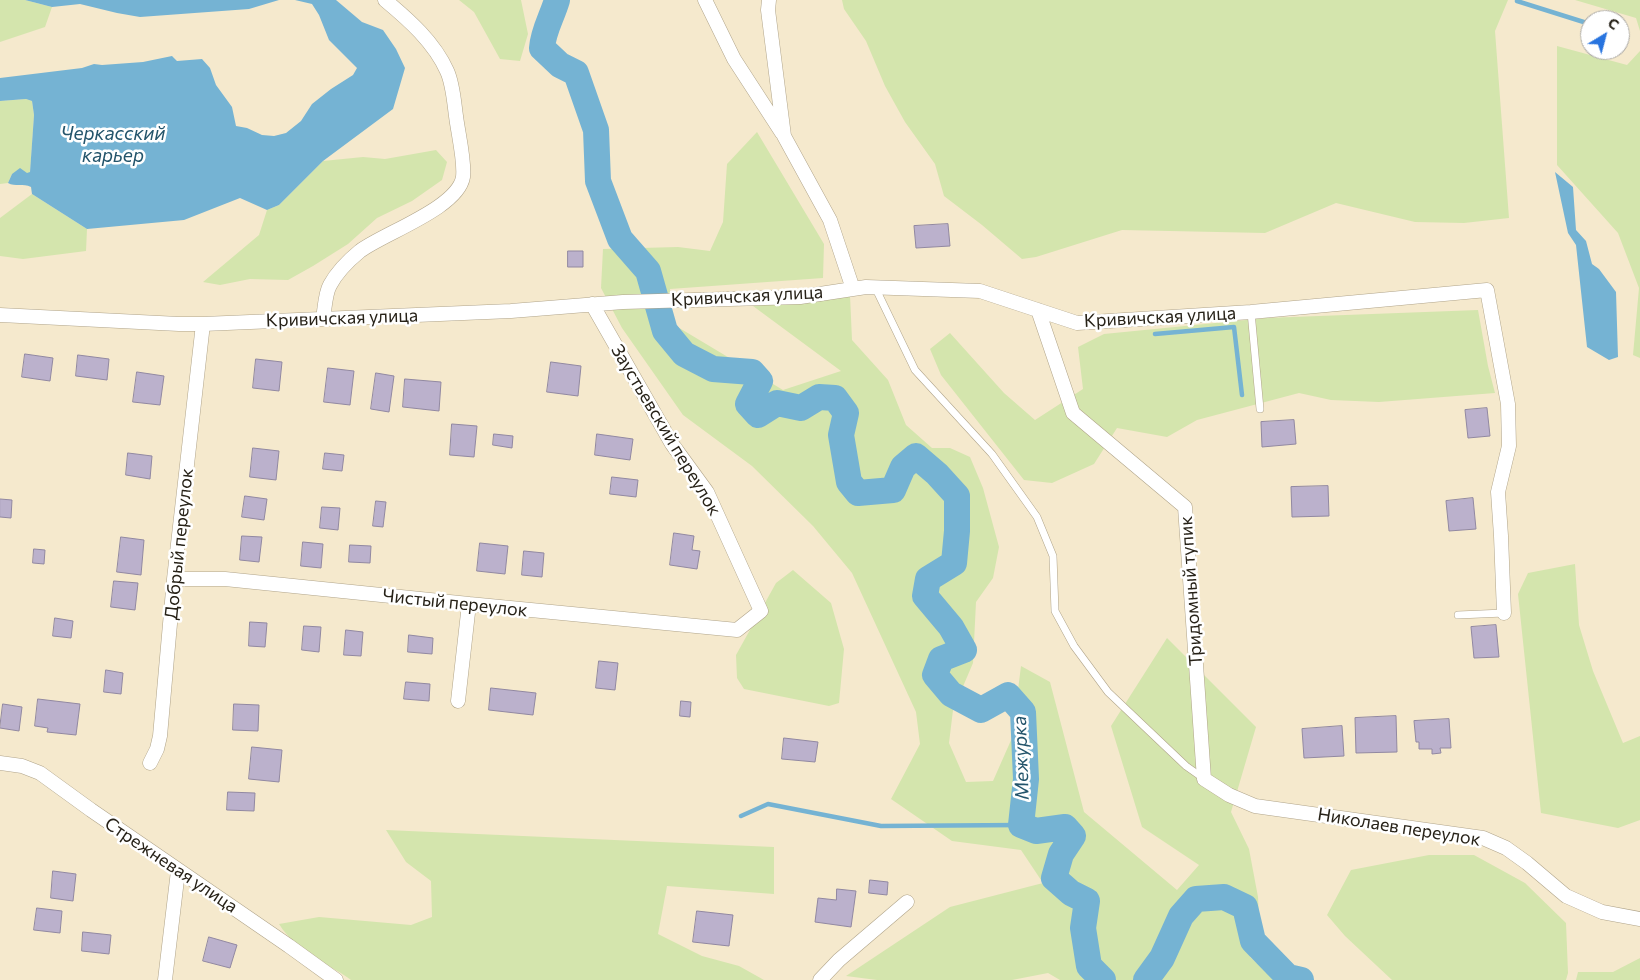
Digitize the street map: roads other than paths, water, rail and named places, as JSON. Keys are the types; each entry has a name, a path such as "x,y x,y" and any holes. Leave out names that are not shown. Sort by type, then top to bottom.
{"street":[{"path":"323,318 329,287 342,268 361,250 436,209 454,194 463,178 454,98 448,72 431,46 411,22 385,0"},
{"path":"705,0 734,59 784,136 830,220 853,289"},
{"path":"769,0 768,10 784,136"},
{"name":"Кривичская улица","path":"0,314 203,324 511,311 622,302 800,297 875,287 980,291 1077,323 1251,312 1487,290 1508,404 1509,446 1498,492 1504,613"},
{"name":"Заустьевский переулок","path":"592,304 672,444 707,492 761,611 736,630"},
{"name":"Тридомный тупик","path":"1038,310 1073,413 1185,507 1204,778"},
{"name":"Добрый переулок","path":"150,763 157,749 160,736 174,579 203,324"},
{"name":"Чистый переулок","path":"174,579 225,579 736,630"},
{"path":"458,701 468,604"},
{"name":"Стрежневая улица","path":"0,763 22,766 40,773 336,980"},
{"name":"Николаев переулок","path":"1204,778 1228,795 1255,806 1484,838 1506,848 1566,896 1602,912 1640,919"},
{"path":"165,980 178,871"},
{"path":"820,980 839,960 907,902"}],"lane":[{"path":"875,287 916,370 992,454 1036,517 1053,556 1055,611 1074,646 1108,692 1186,766 1204,778"},
{"path":"1251,312 1260,409"},
{"path":"1458,615 1504,613"}],"water":[{"path":"25,0 279,0 249,9 140,17 80,4 52,7"},
{"name":"Черкасский карьер","path":"295,0 336,0 362,22 383,30 396,49 405,68 393,109 323,161 279,205 267,210 240,198 184,220 87,229 32,194 31,187 8,183 12,174 20,168 27,173 30,172 34,115 32,101 26,99 0,101 0,78 82,68 94,64 143,62 172,56 177,61 202,59 210,68 216,85 232,107 236,126 247,128 262,135 274,136 286,133 301,121 312,104 353,75 357,68 329,40 319,15 312,4"},
{"path":"1555,172 1573,187 1576,230 1586,241 1592,264 1599,269 1616,292 1618,357 1609,360 1587,347 1576,245 1568,233"}],"waterway":[{"name":"Межурка","path":"557,0 546,30 542,48 560,65 576,73 596,130 598,181 620,239 648,271 665,331 684,354 713,369 752,372 760,381 748,404 758,415 777,403 801,408 819,397 835,398 846,413 841,435 849,482 858,493 893,490 903,467 916,456 937,474 957,496 957,531 954,563 928,579 925,596 951,627 964,650 941,659 935,675 951,694 981,710 1008,695 1023,712 1026,779 1021,825 1036,831 1065,827 1073,836 1061,854 1054,878 1071,893 1087,901 1083,928 1089,966 1103,980"},
{"path":"1517,1 1580,21"},
{"path":"1155,334 1234,327 1242,395"},
{"path":"741,816 768,804 881,826 1021,825"},
{"name":"Межурка","path":"1146,980 1162,958 1181,916 1196,899 1224,897 1245,907 1253,941 1288,977 1301,980"}]}
